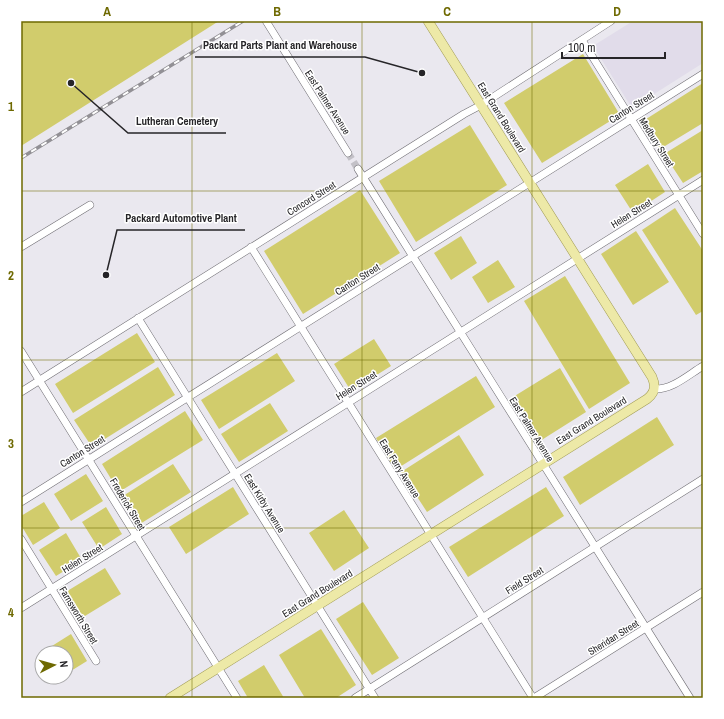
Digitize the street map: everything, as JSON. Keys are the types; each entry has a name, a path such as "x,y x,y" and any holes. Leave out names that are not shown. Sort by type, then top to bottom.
{"main road":[{"name":"East Grand Boulevard","path":"170,698 647,399 654,389 652,377 428,21"}],"street":[{"name":"East Palmer Avenue","path":"266,21 348,153"},
{"name":"Concord Street","path":"21,392 363,177 481,105 611,21"},
{"name":"Medbury Street","path":"582,40 703,234"},
{"name":"Canton Street","path":"21,502 703,74"},
{"name":"East Palmer Avenue","path":"358,169 690,698"},
{"name":"Helen Street","path":"21,608 703,180"},
{"path":"21,247 90,205"},
{"name":"East Ferry Avenue","path":"251,248 348,402 429,535 533,698"},
{"name":"East Kirby Avenue","path":"138,318 375,698"},
{"name":"Frederick Street","path":"21,351 237,698"},
{"path":"654,389 664,389 672,386 703,366"},
{"name":"Field Street","path":"355,698 703,479"},
{"name":"Farnsworth Street","path":"21,539 96,661"},
{"name":"Sheridan Street","path":"533,698 703,592"}],"shaded area":[{"path":"21,21 219,21 21,146"},
{"path":"633,21 703,21 703,63 632,108 593,46"},
{"path":"583,54 620,115 542,163 504,103"},
{"path":"703,83 703,123 660,149 643,121"},
{"path":"470,125 507,185 416,242 379,181"},
{"path":"703,130 703,171 683,183 664,154"},
{"path":"648,164 665,192 633,213 615,185"},
{"path":"360,190 400,253 303,314 264,251"},
{"path":"675,208 703,251 703,311 696,315 642,230"},
{"path":"636,231 669,282 633,305 601,254"},
{"path":"461,236 477,263 451,280 434,253"},
{"path":"498,260 515,287 488,303 472,277"},
{"path":"565,276 630,383 589,409 524,301"},
{"path":"137,333 155,362 73,413 55,384"},
{"path":"374,339 391,366 351,391 334,364"},
{"path":"277,353 295,381 219,429 201,400"},
{"path":"158,367 175,395 92,447 74,420"},
{"path":"560,368 586,412 540,441 513,397"},
{"path":"476,376 495,407 395,470 376,438"},
{"path":"270,403 288,431 239,462 221,434"},
{"path":"185,411 203,440 119,492 102,464"},
{"path":"657,417 674,445 580,505 563,477"},
{"path":"459,435 484,475 427,512 401,472"},
{"path":"173,464 191,492 140,524 123,496"},
{"path":"86,474 103,501 71,521 54,494"},
{"path":"233,487 249,514 186,554 169,527"},
{"path":"546,487 564,516 468,577 449,547"},
{"path":"44,502 60,528 33,545 21,525 21,516"},
{"path":"106,507 122,534 99,549 82,522"},
{"path":"344,510 369,548 334,571 309,533"},
{"path":"66,533 82,560 56,576 39,550"},
{"path":"105,568 121,594 80,619 64,593"},
{"path":"363,602 399,658 372,675 336,619"},
{"path":"321,629 356,685 336,698 305,698 279,655"},
{"path":"71,634 87,661 74,669 74,645 54,645"},
{"path":"264,665 284,698 248,698 238,681"}],"tunnel":[{"path":"348,153 358,169"}],"railway":[{"path":"21,158 243,21"}],"place":[{"name":"Packard Parts Plant and Warehouse","path":"422,73"},
{"name":"Lutheran Cemetery","path":"71,83"},
{"name":"Packard Automotive Plant","path":"106,275"}]}
